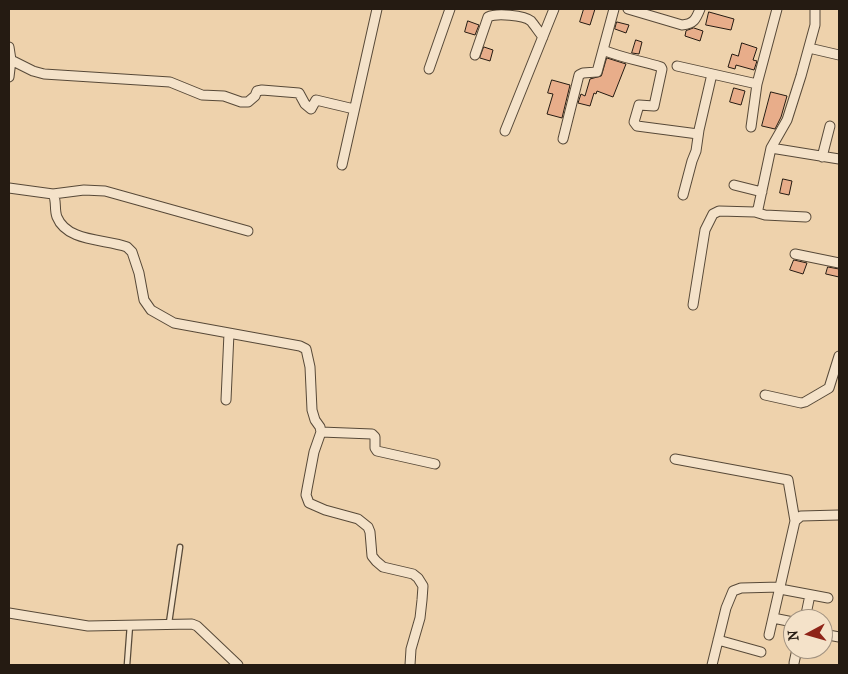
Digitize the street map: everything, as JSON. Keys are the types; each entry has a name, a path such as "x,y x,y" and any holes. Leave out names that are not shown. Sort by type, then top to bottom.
{"street":[{"path":"342,165 377,9"},
{"path":"429,69 450,9"},
{"path":"505,131 554,9"},
{"path":"563,139 579,75 597,72 614,9"},
{"path":"628,9 657,13 682,24 690,24 696,20 700,9"},
{"path":"751,127 757,84 777,9"},
{"path":"755,212 760,204 770,148 786,120 809,48 815,25 815,9"},
{"path":"475,55 488,17 491,16 508,16 529,20 543,37"},
{"path":"9,46 11,60 9,77"},
{"path":"809,48 839,55"},
{"path":"603,50 618,57 638,60 661,67 662,69 654,106 639,105 634,122 637,126 698,134"},
{"path":"11,60 44,74 170,82 202,95 224,96 241,102 248,102 255,96 256,91 262,90 299,93 305,104 311,109 316,100 354,109"},
{"path":"677,66 757,84"},
{"path":"683,195 696,151 698,134 712,74"},
{"path":"822,156 830,126"},
{"path":"770,148 839,159"},
{"path":"734,185 762,192"},
{"path":"9,188 54,194 84,190 105,191 248,231"},
{"path":"54,194 57,218 74,234 121,245 127,247 132,252 139,273 144,300 151,310 174,323 300,346 306,349 310,367 312,410 321,432 314,452 306,496 309,503 358,519 368,527 372,556 376,562 383,567 413,574 423,586 420,618 411,648 410,665"},
{"path":"693,305 705,230 714,214 719,211 755,212 765,215 806,217"},
{"path":"795,254 839,260"},
{"path":"226,400 229,333"},
{"path":"766,395 805,402 830,388 839,356"},
{"path":"321,432 372,434 375,437 375,448 377,451 435,464"},
{"path":"675,458 788,480 795,521 769,635"},
{"path":"795,521 801,516 839,515"},
{"path":"712,665 726,608 733,591 741,588 780,588 828,598"},
{"path":"807,609 810,595"},
{"path":"9,613 82,626 188,623 197,626 238,665"},
{"path":"773,618 783,620"},
{"path":"718,640 761,652"},
{"path":"794,663 795,659"}],"lane":[{"path":"169,623 180,548"},
{"path":"127,665 130,625"}],"building":[{"path":"584,9 595,9 590,25 580,22"},
{"path":"709,12 734,19 731,30 706,25"},
{"path":"468,21 479,25 475,35 465,32"},
{"path":"617,22 629,25 626,33 615,29"},
{"path":"694,28 703,31 700,41 685,36 686,31"},
{"path":"636,40 642,42 639,54 632,53"},
{"path":"742,43 757,48 753,60 757,61 754,70 736,65 735,69 728,67 732,54 738,56"},
{"path":"484,47 493,50 490,61 480,58"},
{"path":"607,58 626,64 613,97 597,91 596,94 594,93 590,106 578,103 581,94 585,96 590,79 601,76"},
{"path":"552,80 570,85 562,118 547,114 553,94 548,93"},
{"path":"734,88 745,91 741,105 730,102"},
{"path":"771,92 787,96 781,117 775,129 762,126"},
{"path":"783,179 792,181 789,195 780,193"},
{"path":"794,260 807,263 803,274 790,270"},
{"path":"828,267 839,269 839,277 826,274"}]}
